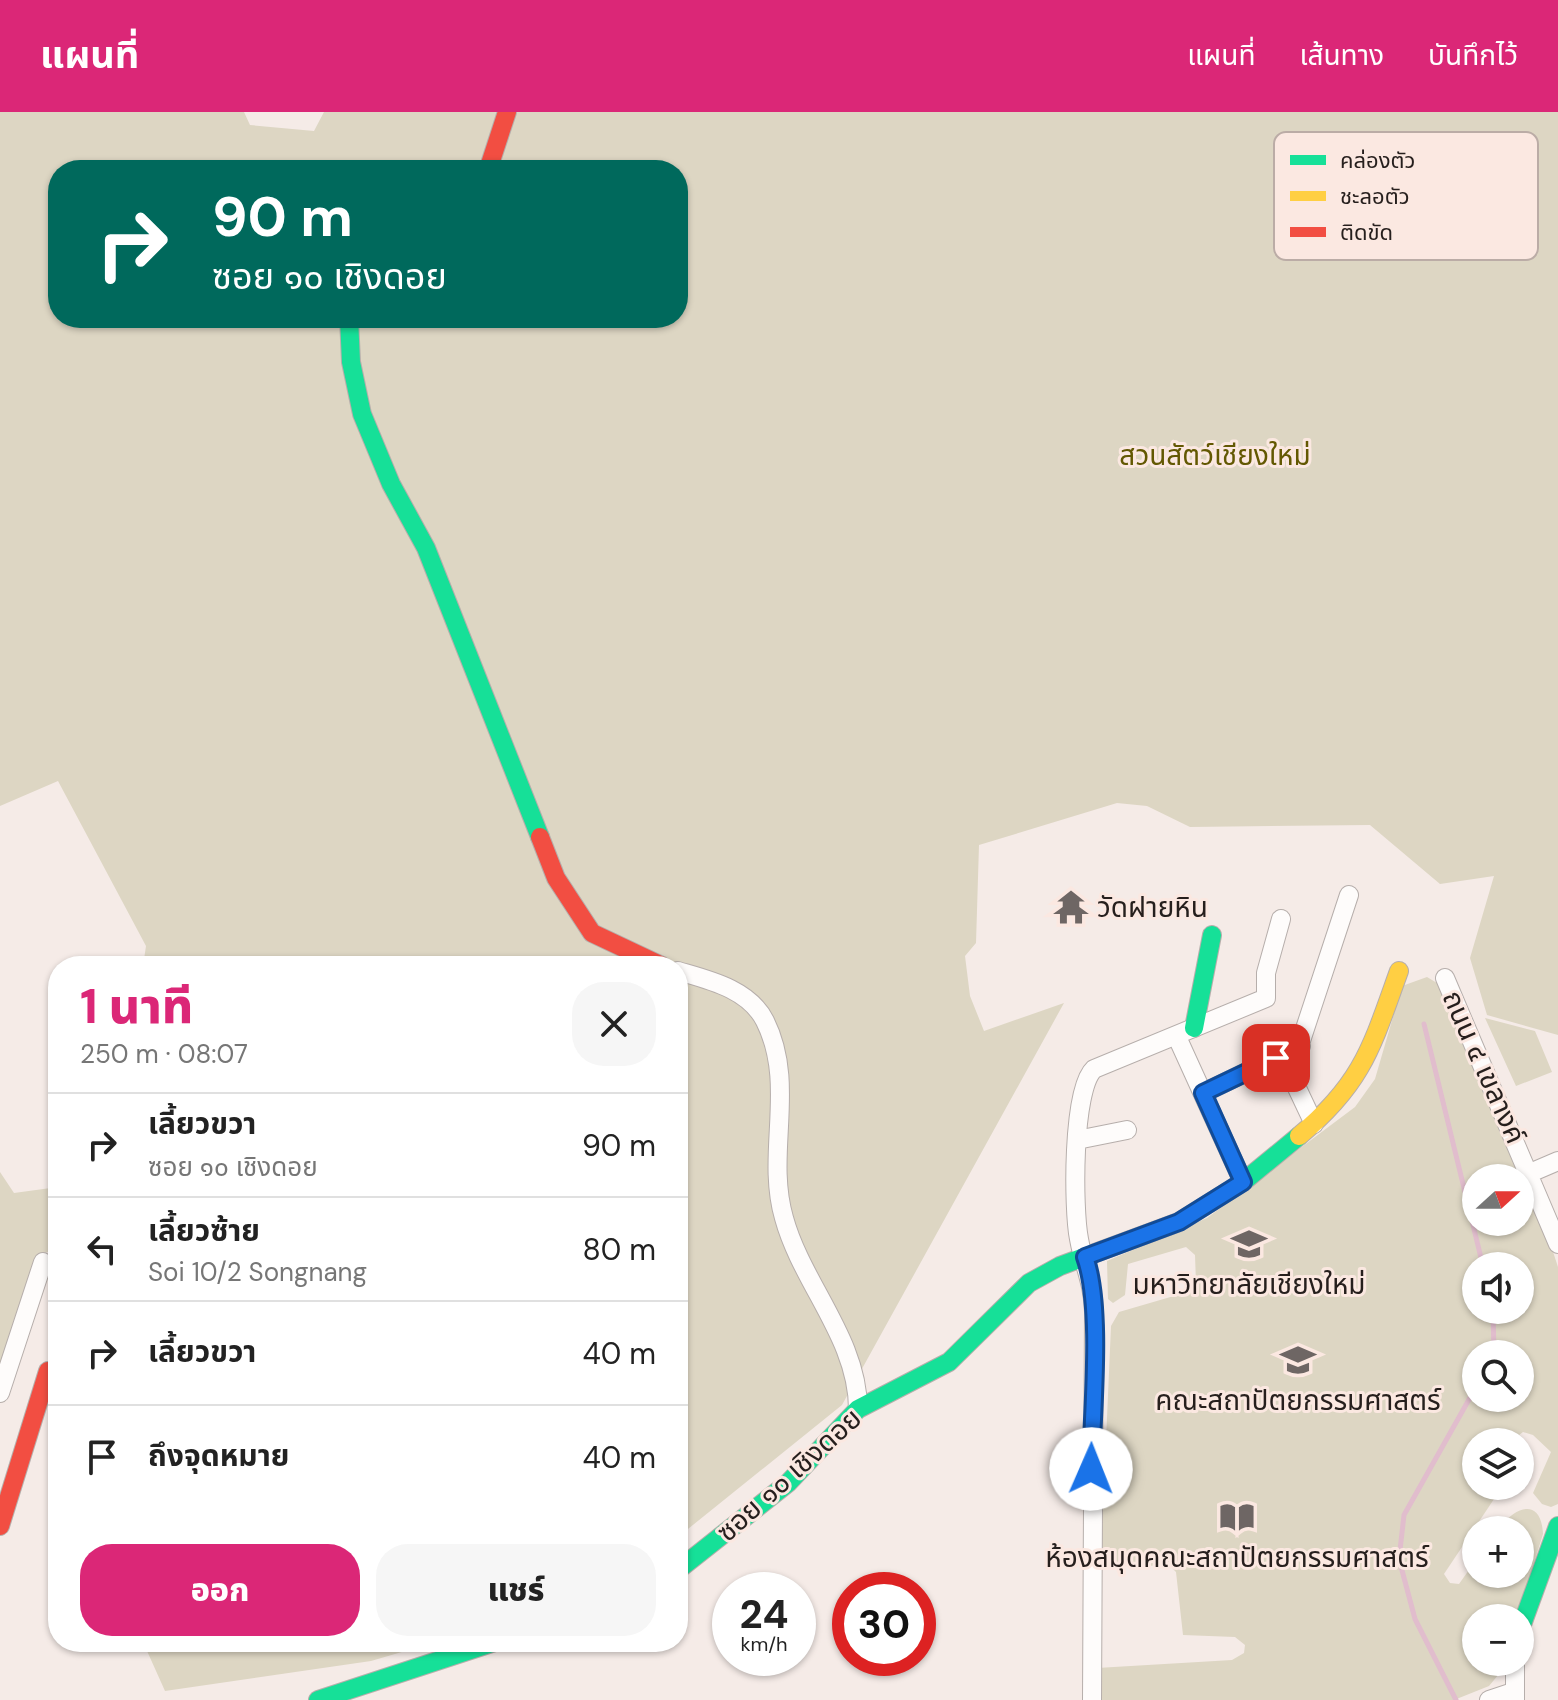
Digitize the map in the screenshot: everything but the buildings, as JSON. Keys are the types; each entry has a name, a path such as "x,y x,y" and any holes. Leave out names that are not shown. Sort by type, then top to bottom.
{"street":[{"path":"491,160 507,112"},
{"path":"349,328 351,362 362,414 391,484 426,548 556,878 592,933 641,956"},
{"path":"1314,1124 1294,1076 1294,1062 1349,895"},
{"path":"1092,1700 1094,1312 1092,1281 1078,1229 1078,1106 1089,1074 1266,998 1266,973 1281,919"},
{"path":"1212,935 1186,1032 1203,1093 1243,1182"},
{"name":"ซอย ๑๐ เชิงดอย","path":"688,1562 788,1483 858,1409 949,1362 1009,1299 1029,1283 1085,1257 1179,1222 1243,1182 1314,1124 1345,1094 1368,1056 1399,971"},
{"path":"688,974 733,990 751,1002 764,1018 773,1039 781,1079 776,1185 781,1208 793,1245 853,1368 858,1409"},
{"name":"ถนน ๔ เขลางค์","path":"1445,978 1526,1164"},
{"path":"1203,1093 1301,1046"},
{"path":"1077,1140 1127,1130"},
{"path":"1534,1171 1558,1161"},
{"name":"ถนน ๔ เขลางค์","path":"1534,1183 1558,1244"},
{"path":"0,1393 43,1262"},
{"path":"0,1526 48,1371"},
{"path":"1530,1604 1558,1526"},
{"path":"318,1700 356,1693 468,1652"},
{"path":"1489,1700 1514,1696 1515,1676"}],"green space":[{"name":"สวนสัตว์เชียงใหม่","path":"0,112 244,112 250,125 314,131 324,112 1558,112 1558,1035 1487,1015 1470,958 1494,876 1440,884 1370,825 1190,827 1147,806 1117,803 979,845 976,943 965,956 970,996 984,1031 1064,1003 842,1405 688,1529 688,956 144,956 146,946 58,781 0,806"},
{"path":"1427,977 1437,983 1446,998 1521,1164 1462,1164 1462,1236 1534,1236 1534,1194 1558,1267 1558,1504 1551,1507 1542,1504 1534,1494 1551,1452 1534,1436 1534,1428 1462,1428 1462,1500 1493,1500 1483,1516 1462,1516 1462,1547 1444,1574 1450,1583 1459,1584 1462,1580 1462,1588 1526,1588 1521,1604 1462,1604 1462,1676 1497,1676 1489,1686 1454,1700 1097,1700 1097,1668 1232,1660 1244,1653 1245,1645 1235,1637 1183,1635 1176,1572 1170,1566 1106,1565 1101,1556 1111,1326 1119,1312 1191,1291 1196,1283 1195,1255 1186,1247 1128,1264 1125,1295 1113,1303 1108,1299 1107,1261 1207,1218 1355,1107 1375,1079 1402,986"},
{"path":"1485,1018 1535,1031 1552,1072 1516,1086"},
{"path":"0,1172 14,1193 48,1188 48,1252 38,1254 0,1384"},
{"path":"1532,1510 1541,1522 1543,1534 1534,1563 1534,1516 1512,1516 1519,1511"},
{"path":"147,1652 402,1652 371,1661 165,1691"}],"waterway":[{"path":"1424,1024 1480,1252"},
{"path":"1493,1324 1494,1340"},
{"path":"1456,1700 1415,1619 1399,1559 1404,1515 1462,1412"}],"traffic: fast":[{"path":"349,328 351,362 362,414 391,484 426,548 540,837"},
{"path":"1194,1028 1212,935"},
{"path":"688,1562 788,1483 858,1409 949,1362 1029,1283 1060,1266 1179,1222 1243,1182 1299,1136"},
{"path":"1530,1604 1558,1526"},
{"path":"318,1700 464,1652"}],"traffic: slow":[{"path":"1299,1136 1338,1098 1363,1062 1399,971"}],"traffic: jam":[{"path":"491,160 507,112"},
{"path":"540,837 556,878 592,933 641,956"},
{"path":"0,1526 48,1371"}],"place":[{"name":"วัดฝายหิน","path":"1071,907"},
{"name":"มหาวิทยาลัยเชียงใหม่","path":"1249,1244"},
{"name":"คณะสถาปัตยกรรมศาสตร์","path":"1298,1360"},
{"name":"ห้องสมุดคณะสถาปัตยกรรมศาสตร์","path":"1237,1517"}],"route":[{"path":"1091,1469 1094,1312 1092,1281 1085,1257 1179,1222 1243,1182 1203,1093 1276,1058"}]}
